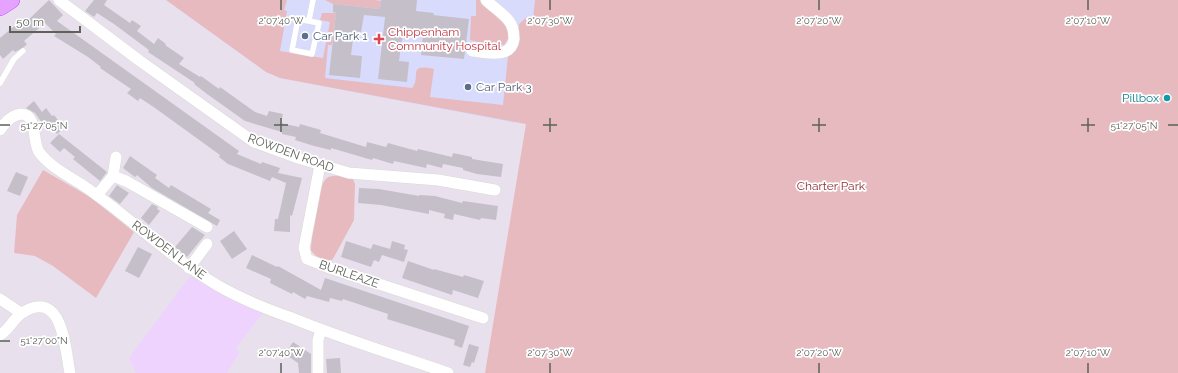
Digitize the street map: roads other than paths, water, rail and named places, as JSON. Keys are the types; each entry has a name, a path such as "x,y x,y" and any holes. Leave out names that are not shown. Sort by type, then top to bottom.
{"main road":[{"path":"0,7 11,0"}],"street":[{"name":"ROWDEN ROAD","path":"59,0 246,137 260,144 320,165 349,173 438,180 495,190"},
{"path":"472,51 504,53 510,48 513,42 514,33 511,24 486,0"},
{"name":"ROWDEN LANE","path":"0,130 14,116 25,114 28,116 33,126 36,147 45,159 97,195 189,268 219,286 258,305 321,330 448,373"},
{"path":"97,195 113,176 116,157"},
{"name":"BURLEAZE","path":"320,165 304,248 307,259 326,267 483,318"},
{"path":"113,176 126,180 207,227"},
{"path":"189,268 207,244"},
{"path":"0,299 21,314"},
{"path":"0,336 21,314 38,308 46,308 54,312 59,322 67,348 70,373"},
{"path":"318,373 318,340 321,330"}],"lane":[{"path":"309,20 313,0"},
{"path":"298,19 309,20 319,23 312,54 292,50 298,19"},
{"path":"0,83 14,59 22,51"}],"place":[{"name":"Car Park 1","path":"305,36"},
{"name":"Chippenham Community Hospital","path":"379,39"},
{"name":"Car Park 3","path":"468,87"},
{"name":"Pillbox","path":"1167,98"}],"park label":[{"name":"Charter Park","path":"831,186"}]}
